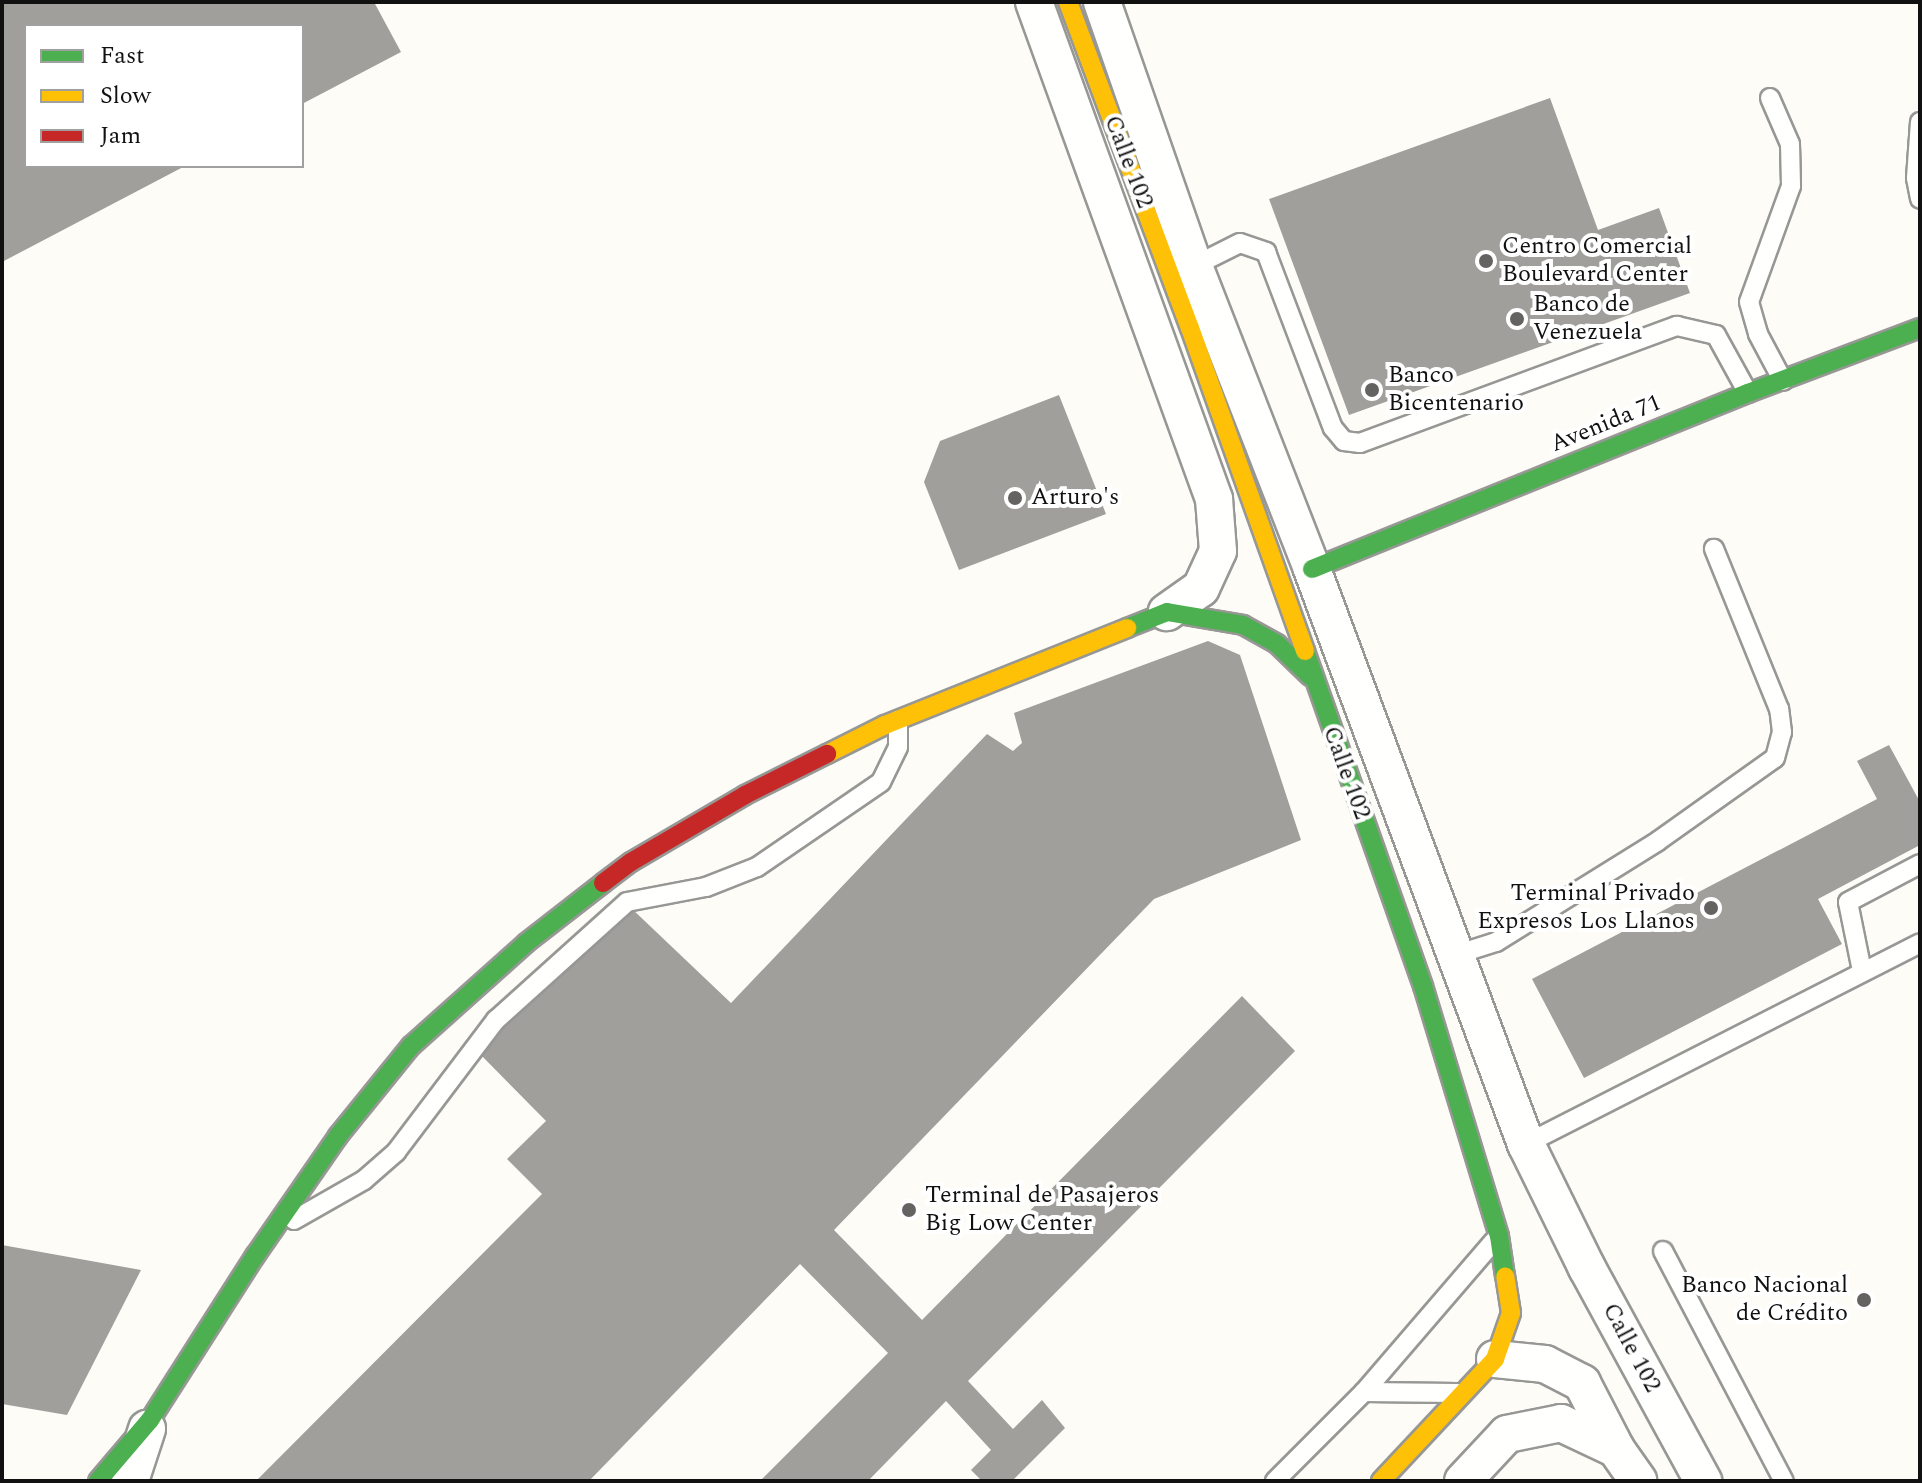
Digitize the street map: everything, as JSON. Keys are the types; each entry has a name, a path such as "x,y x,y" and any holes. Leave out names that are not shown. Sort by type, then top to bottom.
{"street":[{"name":"Calle 102","path":"1034,2 1214,499 1218,551 1201,588 1167,612"},
{"name":"Calle 102","path":"1068,2 1190,328 1423,986 1499,1236 1511,1313 1495,1359"},
{"name":"Calle 102","path":"1102,2 1194,266 1312,569 1526,1144 1587,1268 1703,1481"},
{"name":"Avenida 71","path":"1312,569 1748,393 1920,328"},
{"path":"98,1481 150,1420 255,1256 338,1136 411,1046 526,943 644,854 745,795 898,720 1167,612 1243,625 1277,644 1312,677"},
{"path":"1381,1481 1495,1359 1545,1364 1582,1383 1616,1449 1638,1481"},
{"path":"130,1481 150,1420"},
{"path":"1463,1481 1507,1434 1561,1423 1616,1449"}],"lane":[{"path":"1770,98 1790,144 1791,186 1749,302 1758,334 1783,381"},
{"path":"1920,122 1916,178 1920,199"},
{"path":"1194,266 1240,243 1266,252 1333,428 1344,441 1360,443 1677,326 1716,335 1748,393"},
{"path":"1455,955 1496,942 1658,841 1775,758 1782,732 1779,709 1714,549"},
{"path":"274,1232 364,1180 396,1152 496,1020 627,902 706,887 757,867 881,782 898,747 898,720"},
{"path":"1862,971 1848,902 1920,864"},
{"path":"1526,1144 1920,943"},
{"path":"1275,1481 1364,1392 1499,1236"},
{"path":"1663,1251 1784,1481"},
{"path":"1364,1392 1464,1393"}],"building":[{"path":"2,2 374,2 401,52 304,103 304,24 24,24 24,168 181,168 2,262"},
{"name":"Centro Comercial Boulevard Center","path":"1550,98 1598,230 1659,208 1690,293 1349,415 1269,199"},
{"name":"Arturo's","path":"1059,395 1106,514 959,570 924,482 940,441"},
{"path":"1208,641 1240,655 1301,840 1154,899 834,1230 922,1320 1242,996 1295,1051 968,1381 1013,1429 1042,1400 1065,1428 1012,1481 982,1481 971,1470 991,1450 946,1401 868,1481 760,1481 888,1353 800,1264 589,1481 256,1481 542,1194 507,1159 546,1121 477,1051 630,907 731,1003 987,734 1013,751 1022,743 1014,713"},
{"path":"1889,745 1920,802 1920,845 1818,899 1842,944 1584,1078 1532,979 1877,799 1857,761"},
{"path":"2,1245 141,1270 67,1415 2,1404"}],"traffic: fast":[{"path":"1312,569 1748,393 1920,328"},
{"path":"1127,628 1167,612 1243,625 1277,644 1310,676"},
{"path":"1305,651 1423,986 1499,1236 1505,1276"},
{"path":"98,1481 150,1420 255,1256 338,1136 411,1046 526,943 603,883"}],"traffic: slow":[{"path":"1068,2 1190,328 1305,651"},
{"path":"827,754 885,725 1127,628"},
{"path":"1381,1481 1495,1359 1511,1313 1505,1276"}],"traffic: jam":[{"path":"603,883 631,862 745,795 827,754"}],"place":[{"name":"Centro Comercial Boulevard Center","path":"1486,261"},
{"name":"Banco de Venezuela","path":"1517,319"},
{"name":"Banco Bicentenario","path":"1372,390"},
{"name":"Arturo's","path":"1015,498"},
{"name":"Terminal Privado Expresos Los Llanos","path":"1711,908"},
{"name":"Terminal de Pasajeros Big Low Center","path":"909,1210"},
{"name":"Banco Nacional de Crédito","path":"1864,1300"}]}
